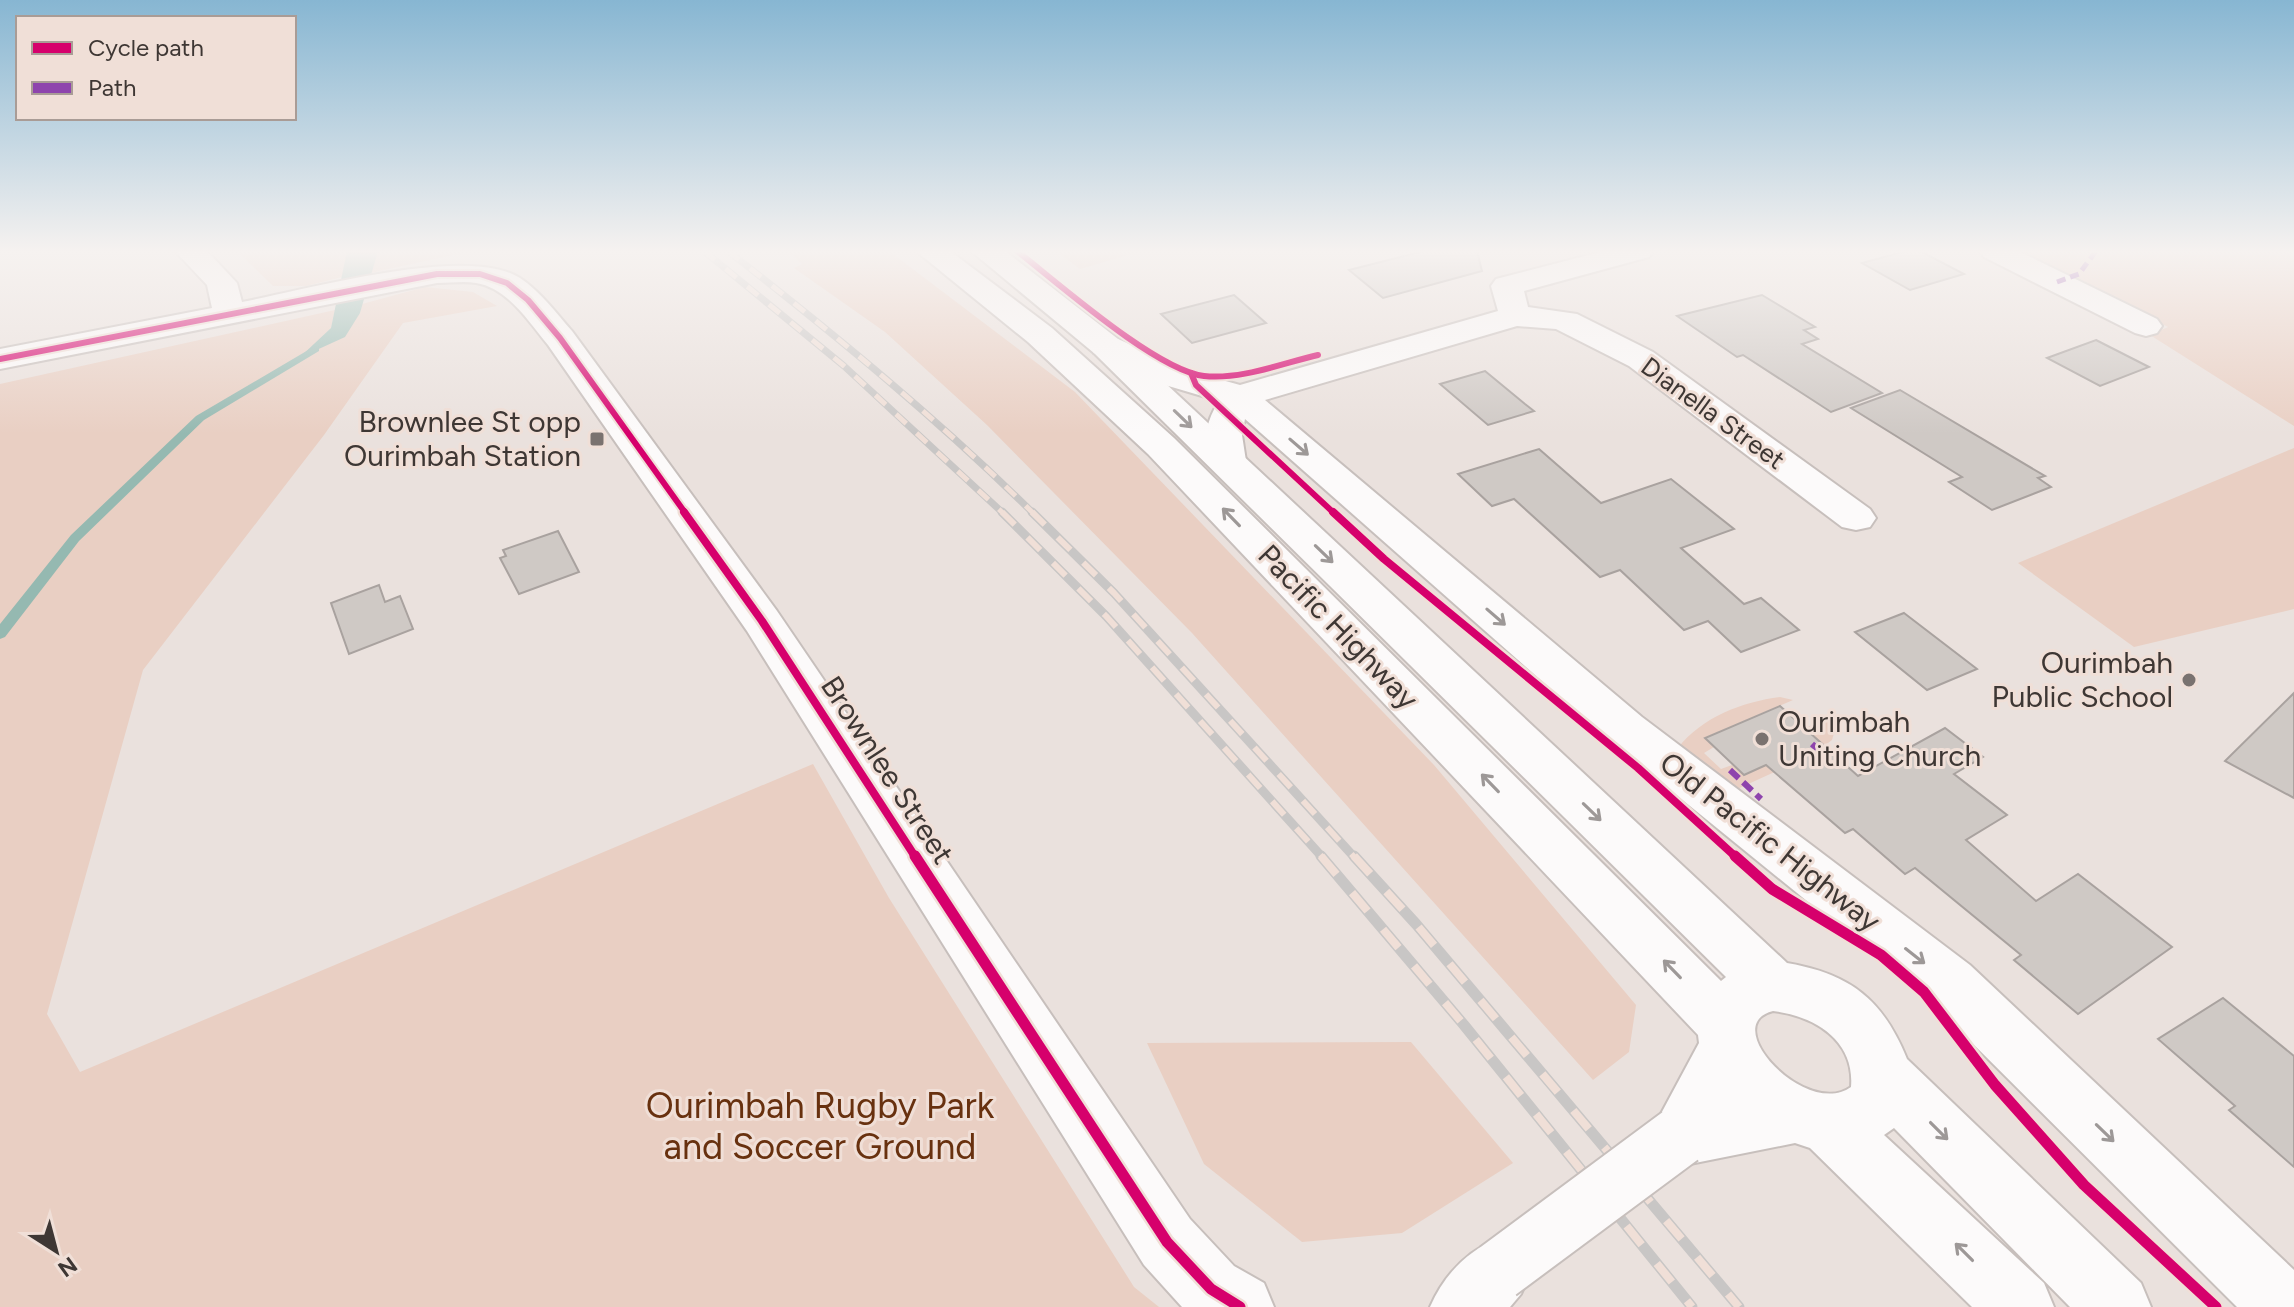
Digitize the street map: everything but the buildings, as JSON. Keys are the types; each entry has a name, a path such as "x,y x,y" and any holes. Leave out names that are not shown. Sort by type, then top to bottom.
{"street":[{"name":"Brownlee Street","path":"229,314 239,312"},
{"name":"Brownlee Street","path":"537,312 560,338 762,621 1167,1242 1211,1289 1240,1307"},
{"name":"Pacific Highway","path":"1010,312 1040,335 1161,446 1728,1035"},
{"name":"Pacific Highway","path":"1063,312 1106,346 1773,986"},
{"path":"1106,346 1154,369 1240,396 1515,316 1514,312"},
{"path":"2118,312 2146,326"},
{"path":"0,359 229,314"},
{"name":"Dianella Street","path":"1515,316 1566,321 1641,359 1856,518"},
{"path":"1227,461 1223,429 1227,413 1240,396"},
{"name":"Old Pacific Highway","path":"1240,396 1626,729 1950,983 2284,1307"},
{"path":"1481,1289 1680,1136 1728,1035 1734,1007 1748,993 1773,986 1798,989 1825,998 1846,1012 1866,1033 1879,1056 1883,1076 1879,1098 1866,1113 1844,1122 1811,1119 1680,1136"},
{"path":"1728,1035 1737,1066 1755,1089 1771,1102 1811,1119 2020,1307"},
{"path":"1883,1076 2117,1307"}],"green space":[{"name":"Ourimbah Rugby Park and Soccer Ground","path":"335,312 331,328 302,357 360,313 464,312 403,323 324,435 143,670 47,1014 80,1072 813,764 889,898 1134,1287 1159,1307 0,1307 0,384"},
{"path":"857,312 969,312 1075,392 1434,765 1636,1005 1629,1052 1593,1080 1192,633 987,425 885,332"},
{"path":"2138,312 2294,312 2294,426 2150,335 2168,327"},
{"path":"2294,448 2294,609 2134,647 2018,563"},
{"path":"1780,697 1793,700 1706,737 1714,747 1704,753 1721,769 1732,765 1744,775 1818,741 1805,728 1825,719 1835,730 1832,740 1812,755 1733,791 1678,748 1699,728 1724,713"},
{"path":"1411,1042 1513,1163 1402,1233 1302,1242 1204,1164 1147,1043"}],"water":[{"path":"334,312 360,312 345,337 299,358 331,328"}],"waterway":[{"path":"0,634 75,538 200,418 315,349"}],"railway":[{"path":"778,312 844,366 1004,514"},
{"path":"804,312 961,444 1034,514"},
{"path":"1032,512 1114,593 1355,858"},
{"path":"1004,514 1106,616 1323,858"},
{"path":"1321,856 1464,1025 1692,1307"},
{"path":"1354,856 1416,924 1739,1307"}],"marked path":[{"path":"1812,744 1829,760"},
{"path":"1730,770 1761,799"}],"cycle path":[{"path":"0,359 242,312"},
{"path":"538,312 560,338 762,621 1167,1242 1211,1289 1240,1307"},
{"path":"1095,312 1128,338 1191,373 1206,376 1231,375 1318,355"},
{"path":"1191,373 1196,385 1384,559 1638,768 1772,889 1881,955 1924,992 1995,1085 2084,1185 2216,1307"}],"place":[{"name":"Brownlee St opp Ourimbah Station","path":"597,439"},
{"name":"Ourimbah Public School","path":"2189,680"},
{"name":"Ourimbah Uniting Church","path":"1762,739"}]}
